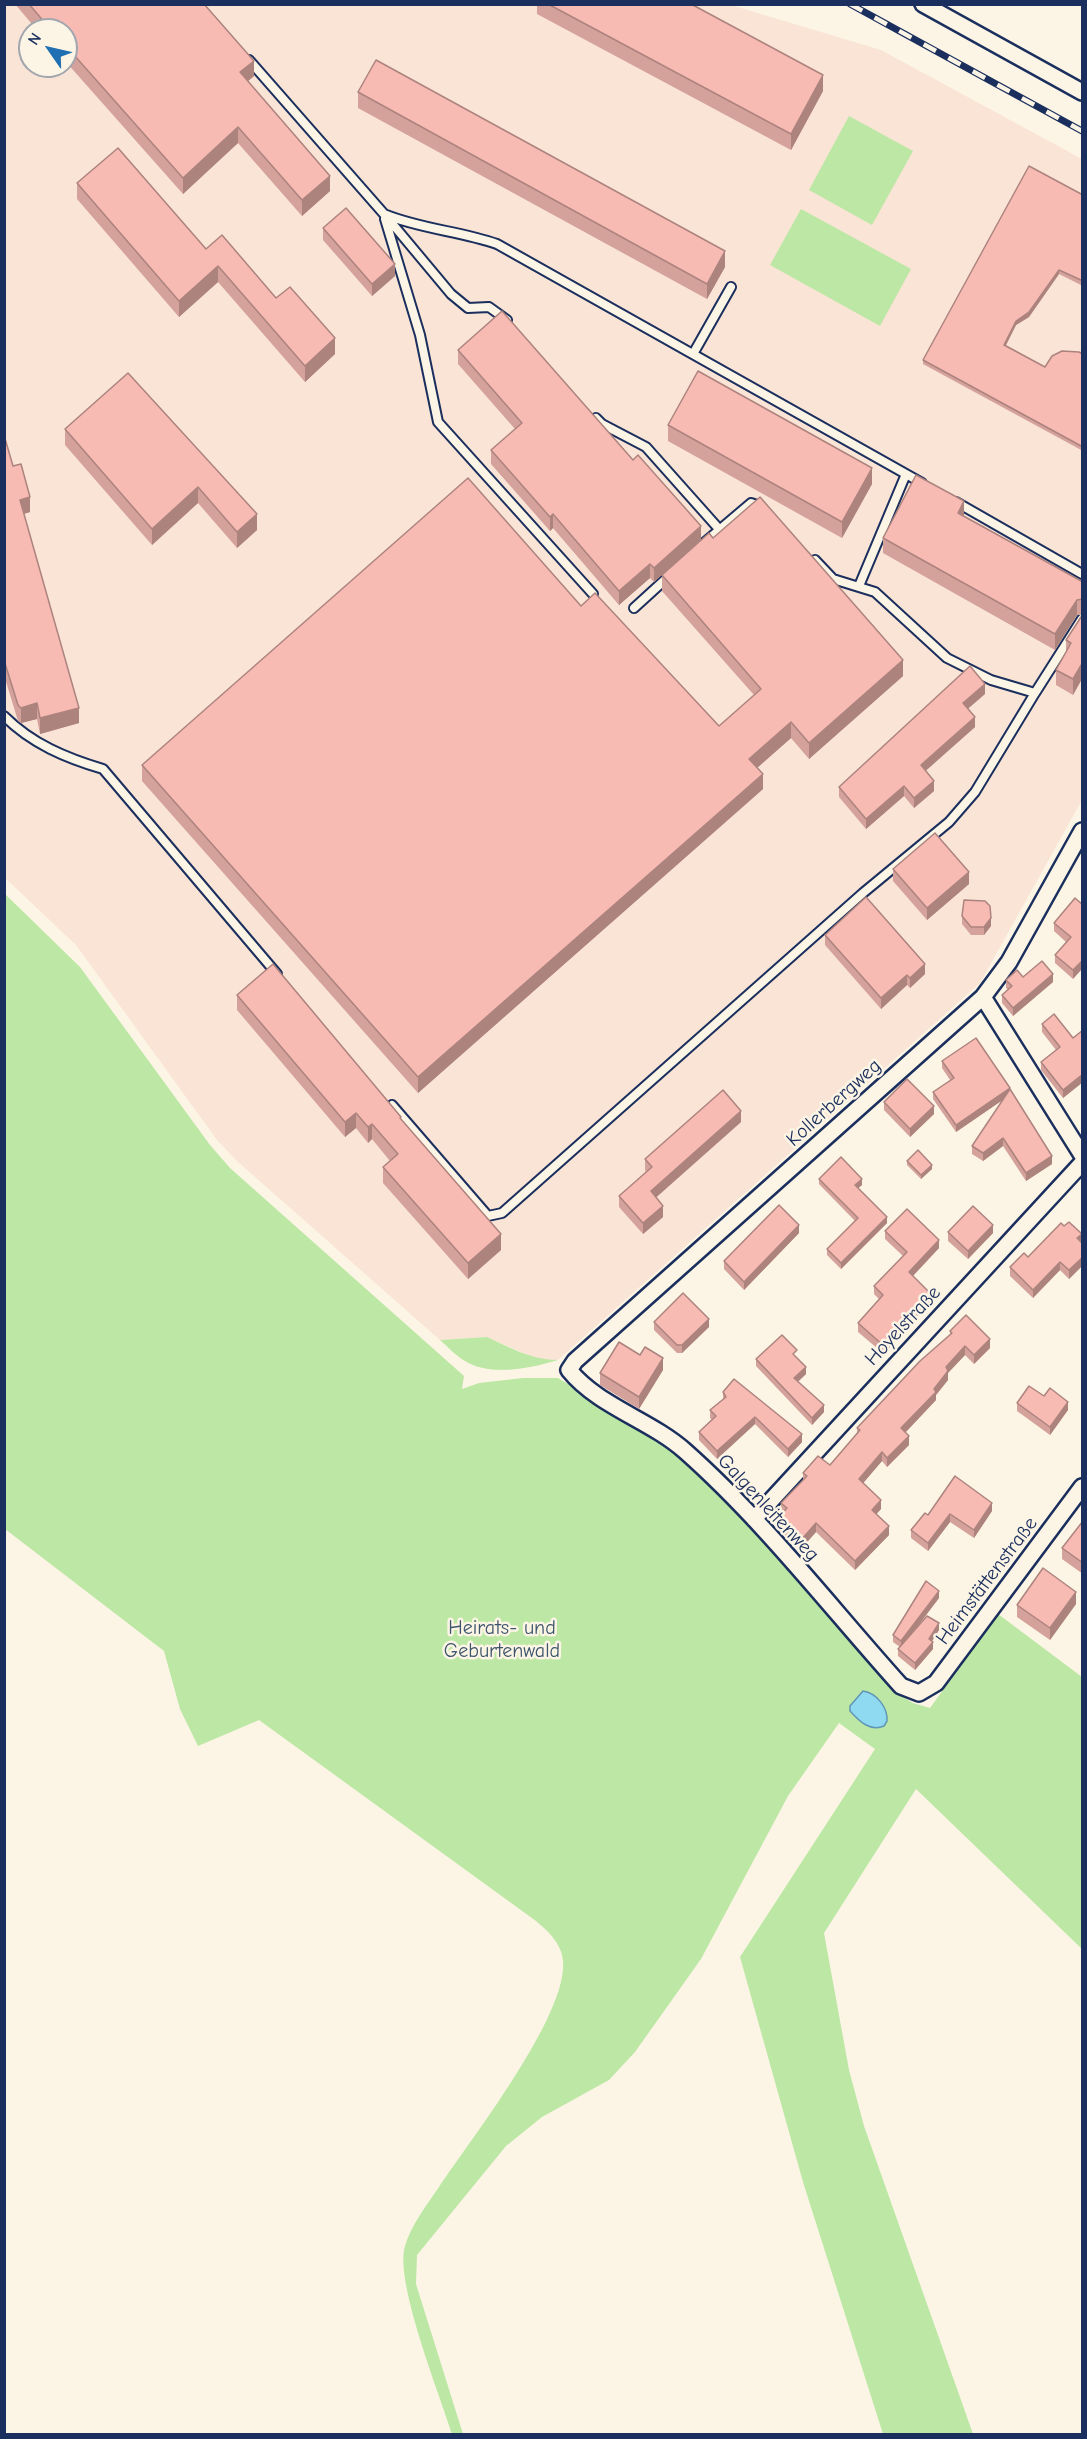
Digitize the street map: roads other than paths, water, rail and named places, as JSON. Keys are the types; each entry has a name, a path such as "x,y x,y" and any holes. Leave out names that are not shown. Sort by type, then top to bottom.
{"street":[{"path":"923,4 1083,92"},
{"name":"Kollerbergweg","path":"569,1370 575,1361 983,997 1009,963 1083,831"},
{"path":"983,997 1083,1155"},
{"name":"Hoyelstraße","path":"754,1519 1083,1163"},
{"name":"Galgenleitenweg","path":"569,1370 587,1388 685,1451 754,1519 901,1686 919,1693"},
{"name":"Heimstättenstraße","path":"919,1693 936,1683 1083,1487"}],"lane":[{"path":"246,57 451,294 468,308 489,307 512,326"},
{"path":"384,214 409,224 476,237 497,244 927,485"},
{"path":"384,214 420,335 438,422 593,594"},
{"path":"693,354 731,287"},
{"path":"587,408 602,424 646,447 719,529"},
{"path":"859,586 906,474"},
{"path":"947,497 1083,574"},
{"path":"702,545 751,503 763,507 771,515"},
{"path":"810,555 833,579 875,592 947,658 991,680 1035,693"},
{"path":"634,608 676,569"},
{"path":"388,1102 488,1216 502,1213 864,893 949,822 975,792 1083,619"},
{"path":"4,716 20,732 69,759 103,769 282,978"}],"water":[{"path":"863,1691 873,1695 884,1706 887,1721 884,1726 869,1727 850,1711 850,1706"}],"railway":[{"path":"850,4 1082,131"}],"park label":[{"name":"Heirats- und Geburtenwald","path":"502,1640"}]}
